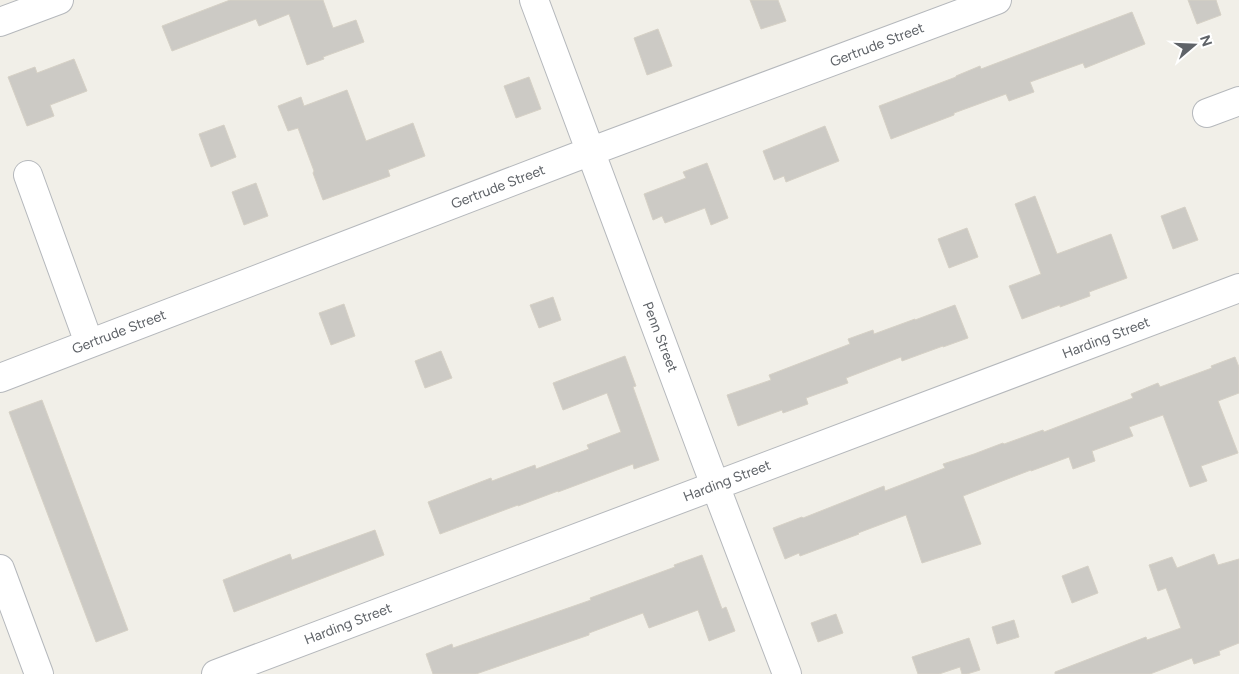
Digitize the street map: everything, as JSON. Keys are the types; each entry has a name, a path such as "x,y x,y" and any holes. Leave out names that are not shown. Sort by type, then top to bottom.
{"street":[{"path":"0,22 59,0"},
{"name":"Penn Street","path":"534,0 787,674"},
{"name":"Gertrude Street","path":"0,378 590,152 997,0"},
{"path":"1207,113 1239,101"},
{"path":"28,175 89,343"},
{"name":"Harding Street","path":"216,674 1239,288"},
{"path":"0,569 40,674"}],"building":[{"path":"230,0 323,0 333,28 356,20 364,42 307,65 289,14 259,26 256,19 172,51 162,26"},
{"path":"750,0 778,0 786,21 761,29"},
{"path":"1188,0 1216,0 1221,15 1197,24"},
{"path":"1132,12 1145,44 1085,68 1083,63 1030,82 1034,92 1009,101 1006,94 891,139 879,106 980,66 981,69"},
{"path":"658,29 672,66 647,75 634,38"},
{"path":"74,59 87,91 50,105 54,116 27,126 8,77 35,67 37,73"},
{"path":"529,77 541,109 516,118 504,86"},
{"path":"347,90 366,141 413,123 425,156 388,170 390,176 323,200 298,128 288,131 278,106 301,97 304,106"},
{"path":"224,125 236,157 211,167 199,134"},
{"path":"825,126 839,161 786,182 784,176 774,180 763,151"},
{"path":"707,163 728,218 711,225 705,208 665,223 662,216 653,220 644,194 686,178 683,172"},
{"path":"256,183 268,216 244,225 232,192"},
{"path":"1035,196 1057,254 1111,234 1127,278 1089,292 1090,296 1022,319 1009,286 1041,274 1015,204"},
{"path":"1185,207 1198,240 1173,249 1161,216"},
{"path":"967,228 978,257 949,268 938,239"},
{"path":"553,297 561,320 539,328 530,305"},
{"path":"344,304 355,336 331,345 319,313"},
{"path":"955,305 968,338 902,361 901,357 846,378 848,383 806,398 808,404 783,413 782,410 738,426 727,395 771,380 769,375 850,344 848,339 873,330 874,334"},
{"path":"441,351 452,378 425,388 415,361"},
{"path":"625,356 636,386 633,387 659,460 634,469 633,464 440,534 428,502 491,478 492,481 535,465 536,469 589,449 587,445 621,432 607,393 563,410 553,383"},
{"path":"1235,357 1239,367 1239,393 1218,401 1238,453 1201,466 1207,481 1190,487 1163,415 1129,427 1133,436 1092,451 1095,461 1073,469 1069,457 963,496 981,544 922,563 906,515 800,556 799,553 785,559 773,528 884,486 885,491 945,468 943,464 1043,430 1044,432 1133,398 1131,394 1158,383 1160,387 1212,368 1211,366"},
{"path":"42,400 128,630 96,642 9,412"},
{"path":"375,530 384,555 234,612 223,580 290,554 292,560"},
{"path":"1214,554 1218,565 1239,559 1239,643 1219,651 1220,655 1194,664 1192,658 1150,674 1055,674 1055,672 1146,637 1147,640 1181,628 1166,588 1158,591 1149,565 1172,557 1177,568"},
{"path":"702,555 722,609 726,607 735,631 709,641 698,610 649,628 643,613 589,633 589,635 476,674 433,674 426,654 452,644 453,648 591,600 590,598 675,567 674,565"},
{"path":"1088,566 1098,593 1072,603 1062,576"},
{"path":"836,614 843,633 818,642 811,623"},
{"path":"1014,620 1019,637 997,644 992,627"},
{"path":"969,638 980,670 962,674 960,667 939,674 918,674 912,657"}]}
